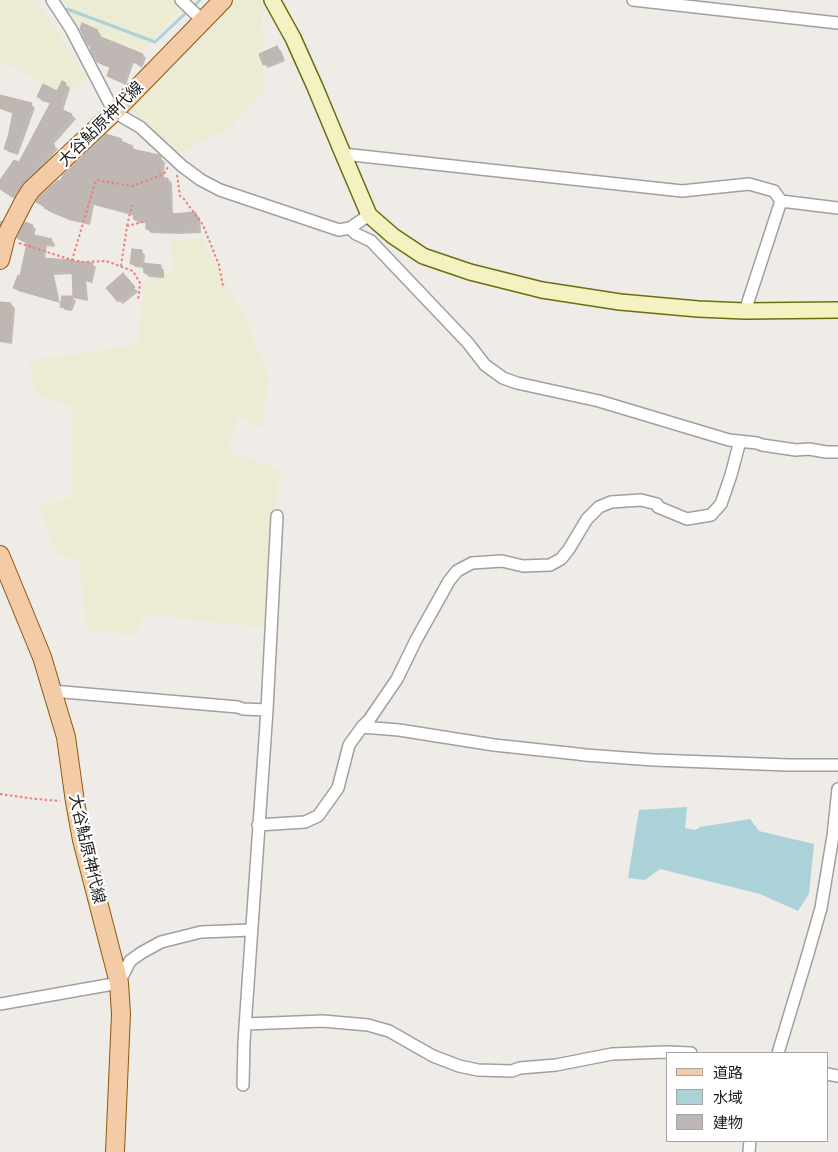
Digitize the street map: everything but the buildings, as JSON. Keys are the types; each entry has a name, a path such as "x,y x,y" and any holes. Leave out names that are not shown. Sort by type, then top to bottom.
{"main road":[{"name":"大谷鮎原神代線","path":"1,252 6,236 31,190 114,112 223,0"},
{"name":"大谷鮎原神代線","path":"0,555 42,657 66,737 82,840 119,983 121,1014 115,1152"}],"street":[{"path":"52,0 71,29 114,112 140,127 182,166 201,180 220,190 339,230 350,228 370,215"},
{"path":"181,0 203,21"},
{"path":"272,0 293,38 312,79 370,215 393,236 423,256 470,272 542,290 620,302 698,310 745,312 838,310"},
{"path":"633,0 838,23"},
{"path":"343,154 682,191 749,184 774,191 781,201 838,208"},
{"path":"745,312 781,201"},
{"path":"350,228 356,234 371,241 468,343 485,365 503,378 518,384 600,402 729,440 796,450 809,449 838,452"},
{"path":"258,825 305,822 318,816 338,788 349,745 369,720 397,678 416,640 457,571 472,563 502,561 523,566 550,565 561,559 587,519 599,507 611,502 641,500 657,504 658,507 687,519 712,515 721,504 740,441"},
{"path":"243,1085 245,1024 267,710 277,516"},
{"path":"52,691 267,710"},
{"path":"362,727 398,730 494,745 585,755 654,760 838,765"},
{"path":"778,1052 821,908 833,836 838,790"},
{"path":"0,1004 119,983 130,961 161,942 201,932 251,930"},
{"path":"245,1024 323,1021 368,1025 389,1031 433,1056 459,1066 478,1070 512,1071 520,1068 556,1065 612,1054 666,1052"}],"path":[{"path":"174,158 180,196 203,225 219,265 223,286"},
{"path":"72,260 96,180 132,186 164,174"},
{"path":"121,266 132,206"},
{"path":"127,226 143,222"},
{"path":"1,252 20,242 72,260 83,262 106,261 121,266 133,271 140,283 138,301"},
{"path":"0,794 75,802"}],"green space":[{"path":"0,0 36,0 89,79 63,94 0,60"},
{"path":"63,0 181,0 186,5 140,53 76,27"},
{"path":"228,0 261,0 266,9 262,16 264,91 230,129 176,154 125,106"},
{"path":"201,238 247,322 269,377 262,428 238,416 227,449 237,455 279,469 271,628 142,614 138,635 87,631 79,560 57,554 39,507 71,497 72,406 35,393 29,360 138,344 144,281 174,271 171,241"}],"water":[{"path":"687,807 685,828 695,830 700,827 750,819 759,831 814,844 809,894 798,911 760,894 660,869 645,880 628,878 639,810"}],"waterway":[{"path":"193,7 200,0"},
{"path":"67,9 155,42 188,11"}]}
